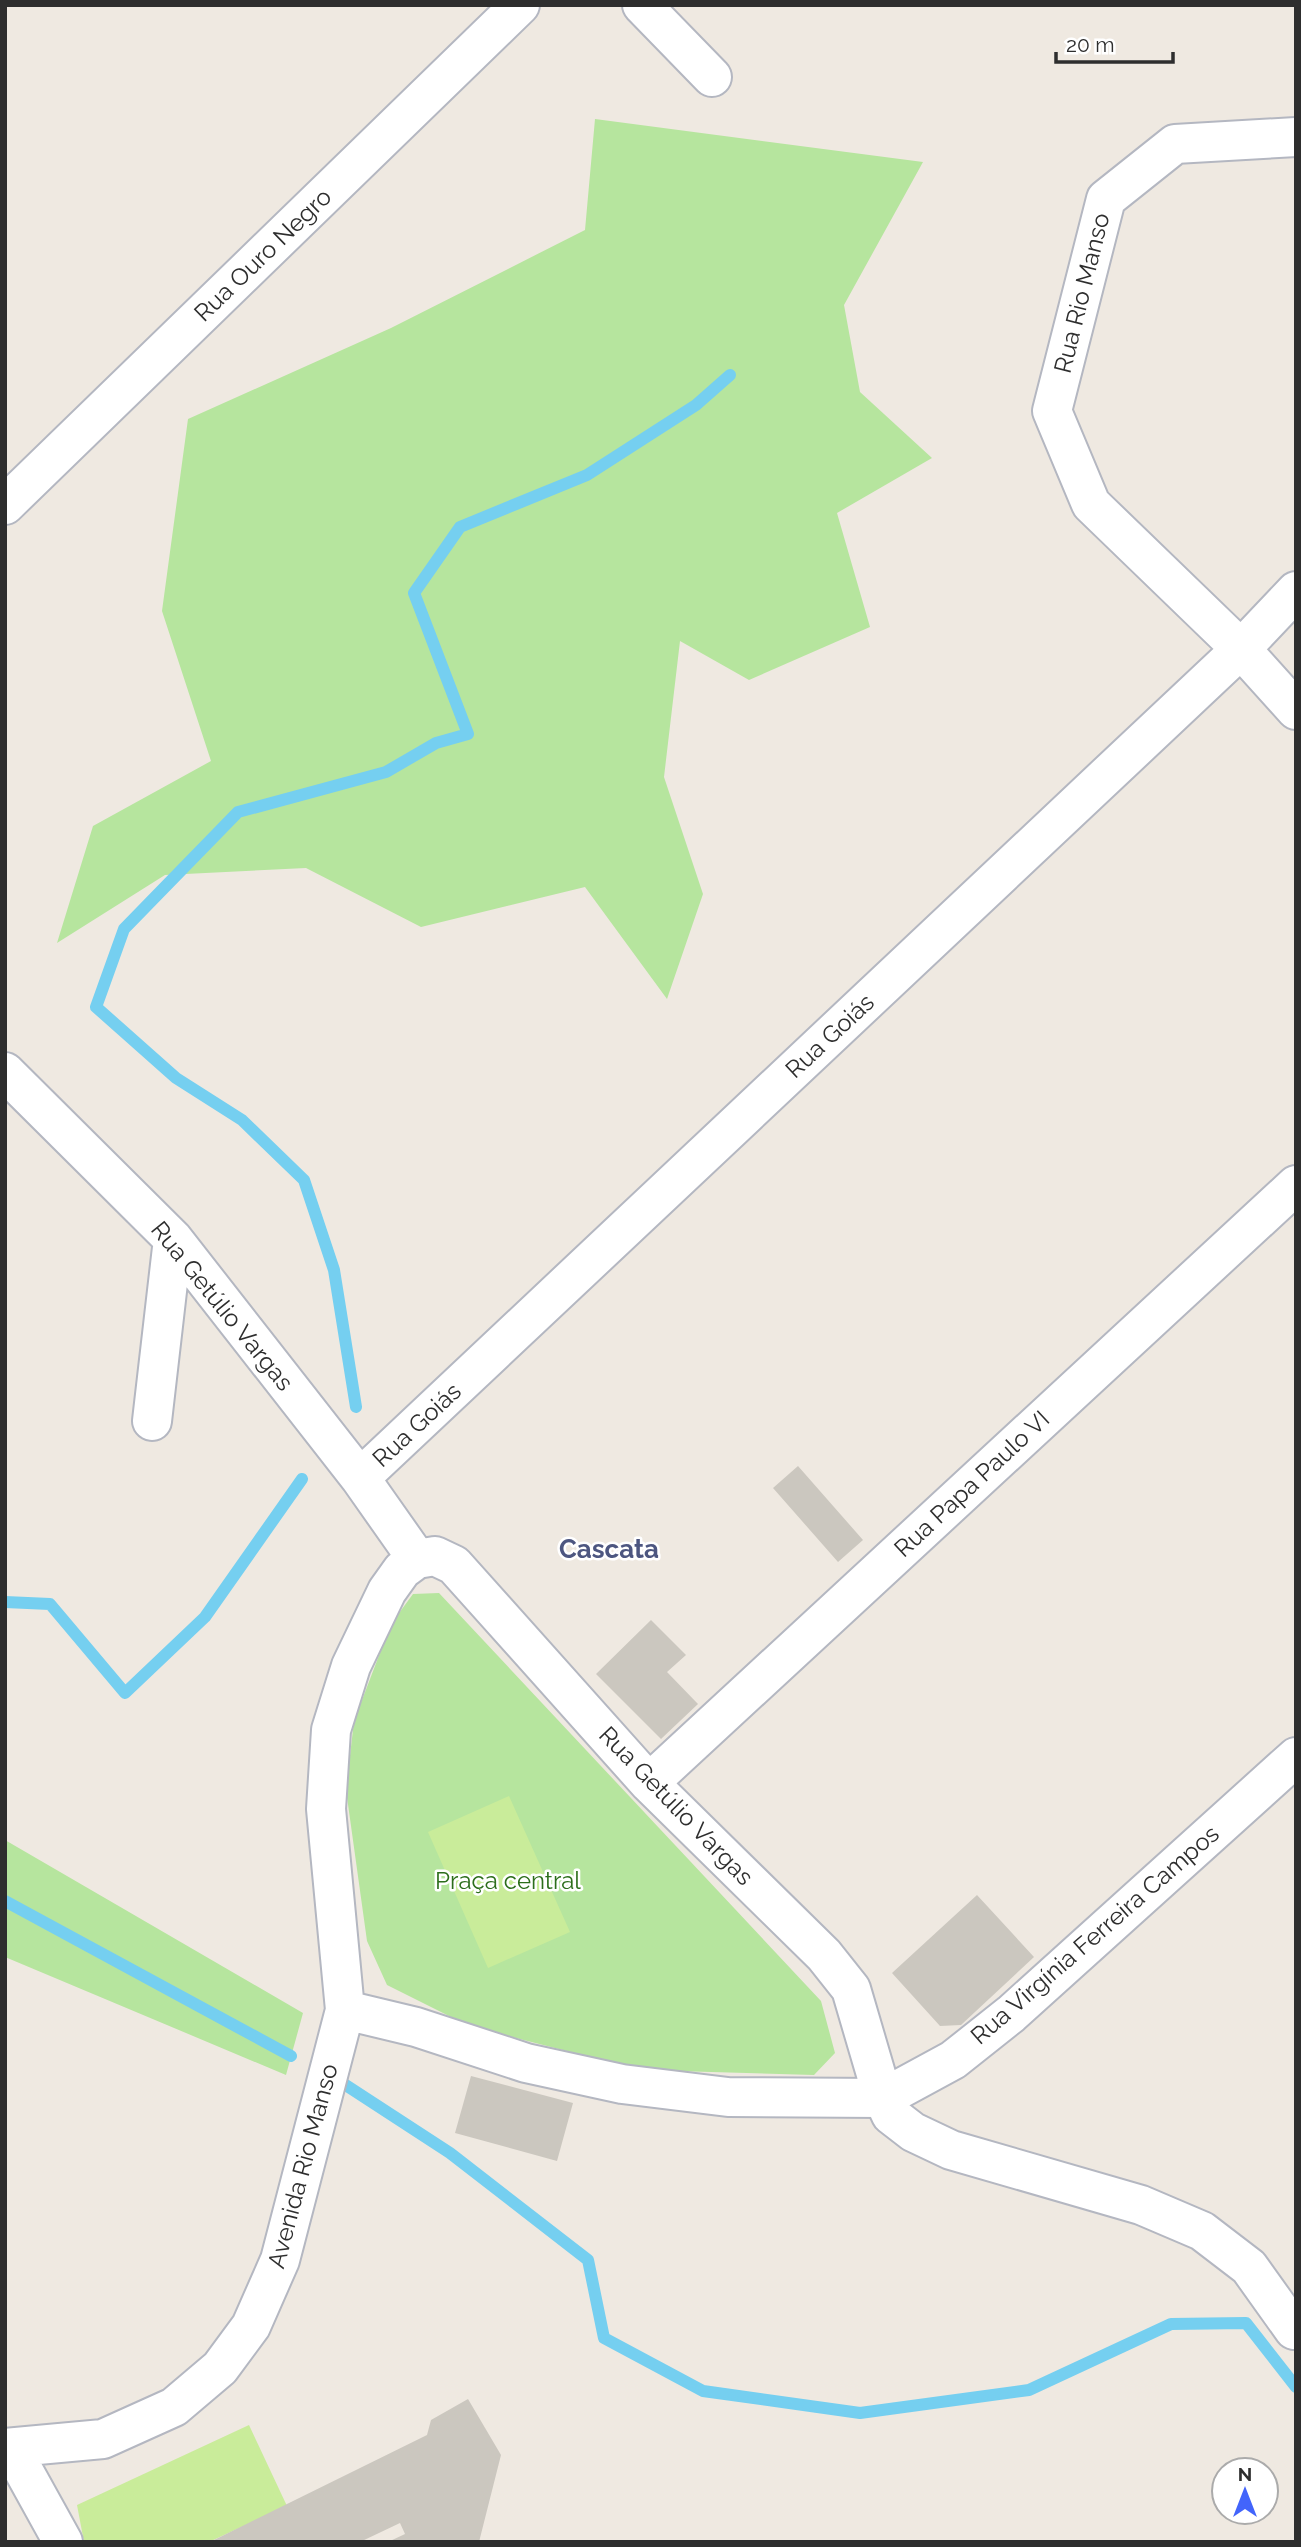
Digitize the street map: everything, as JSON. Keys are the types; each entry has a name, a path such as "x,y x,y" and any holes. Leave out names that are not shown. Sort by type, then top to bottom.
{"street":[{"name":"Rua Ouro Negro","path":"5,505 520,5"},
{"path":"642,5 712,77"},
{"name":"Rua Rio Manso","path":"1241,649 1091,504 1052,411 1106,199 1175,144 1296,137"},
{"name":"Rua Goiás","path":"360,1478 1241,649 1296,591"},
{"path":"1241,649 1296,710"},
{"name":"Rua Getúlio Vargas","path":"5,1072 173,1239 360,1478 417,1559 435,1556 454,1565 649,1783 824,1955 850,1989 883,2098"},
{"name":"Rua Papa Paulo VI","path":"649,1783 1296,1185"},
{"path":"152,1421 173,1239"},
{"path":"345,2010 326,1809 331,1730 351,1667 387,1591 402,1570 417,1559"},
{"name":"Rua Virgínia Ferreira Campos","path":"345,2010 416,2027 526,2063 622,2084 728,2097 883,2098 953,2060 1011,2014 1296,1756"},
{"name":"Avenida Rio Manso","path":"8,2448 103,2439 174,2407 220,2368 251,2326 280,2260 345,2010"},
{"path":"883,2098 891,2115 913,2132 951,2150 1141,2205 1202,2231 1250,2267 1294,2330"},
{"path":"8,2448 63,2542"}],"green space":[{"path":"595,119 923,162 844,305 860,392 932,458 837,513 870,627 749,680 680,641 664,777 703,894 667,999 585,887 421,927 306,868 165,875 57,943 93,826 211,761 162,611 188,419 391,328 585,230"},
{"name":"Praça central","path":"439,1593 821,2001 835,2053 814,2075 641,2070 469,2026 387,1985 367,1941 346,1790 354,1721 391,1624 413,1594"},
{"path":"509,1796 570,1932 488,1968 428,1832"},
{"path":"5,1840 303,2013 286,2075 5,1957"},
{"path":"249,2425 287,2506 209,2542 84,2542 77,2505"}],"building":[{"path":"798,1466 863,1540 838,1562 773,1488"},
{"path":"651,1620 686,1655 667,1672 698,1704 661,1739 596,1674"},
{"path":"977,1895 1034,1957 961,2025 940,2026 892,1973"},
{"path":"471,2076 573,2103 557,2161 455,2133"},
{"path":"468,2399 501,2455 479,2542 388,2542 405,2534 400,2523 360,2542 210,2542 427,2435 431,2420"}],"waterway":[{"path":"356,1407 334,1270 304,1180 242,1120 176,1078 96,1007 124,929 238,812 386,772 436,743 468,734 414,593 460,527 587,475 696,405 730,375"},
{"path":"5,1602 50,1604 125,1693 205,1617 302,1479"},
{"path":"5,1901 291,2056"},
{"path":"341,2082 450,2153 588,2260 604,2338 703,2391 860,2413 1029,2390 1171,2324 1246,2323 1296,2387"}],"district":[{"name":"Cascata","path":"609,1549"}]}
